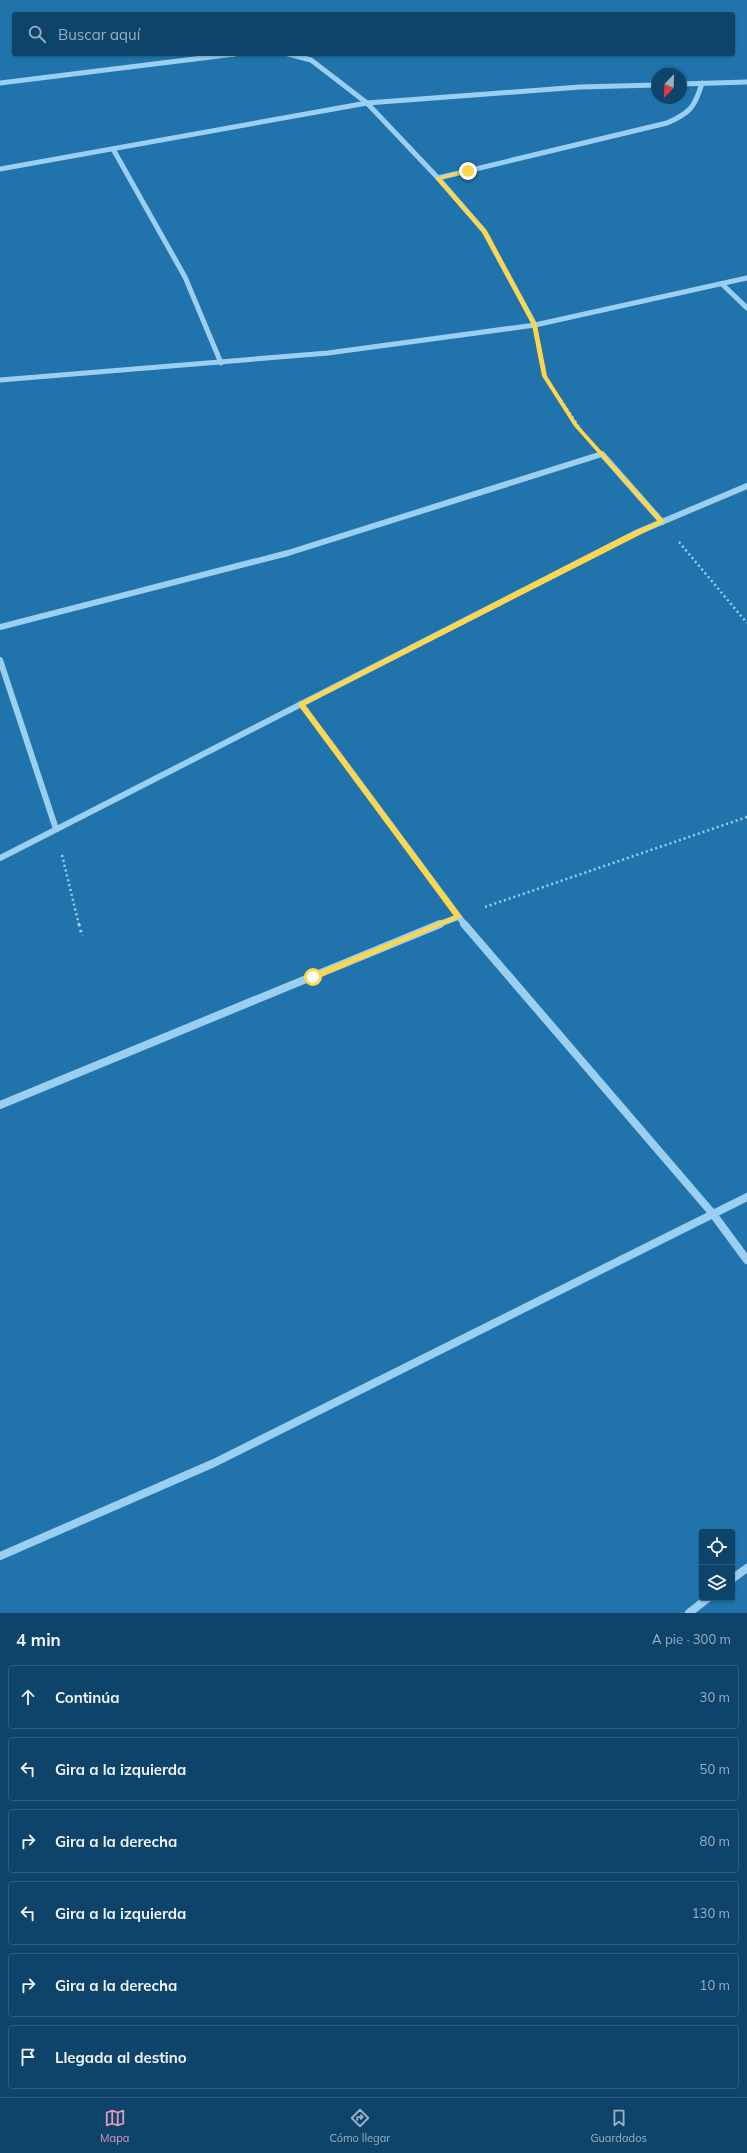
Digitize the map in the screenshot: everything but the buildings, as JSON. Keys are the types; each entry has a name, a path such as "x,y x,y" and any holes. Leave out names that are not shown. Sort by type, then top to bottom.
{"street":[{"path":"0,83 219,56"},
{"path":"296,56 311,60 367,103 438,178 484,231 535,325"},
{"path":"687,84 747,82"},
{"path":"438,178 667,123 687,114 697,104 702,83"},
{"path":"0,169 367,103 580,87 651,85"},
{"path":"113,149 185,277 221,363"},
{"path":"0,380 328,354 535,325 747,278"},
{"path":"722,284 747,308"},
{"path":"0,627 281,555 602,454 662,522"},
{"path":"0,858 631,535 747,486"},
{"path":"0,660 56,829"},
{"path":"301,704 458,917 714,1214 747,1260"},
{"path":"0,1105 458,917"},
{"path":"0,1556 214,1464 747,1197"},
{"path":"735,1577 747,1568"},
{"path":"689,1613 704,1601"}],"path":[{"path":"535,325 545,376 576,426 602,454"},
{"path":"662,522 747,623"},
{"path":"458,917 747,817"},
{"path":"56,829 82,936"}],"shaded area":[{"path":"0,0 747,0 747,1613 0,1613"}],"route":[{"path":"313,977 458,917 301,704 624,539 662,522 576,426 545,376 535,325 484,231 438,178 468,171"}]}
